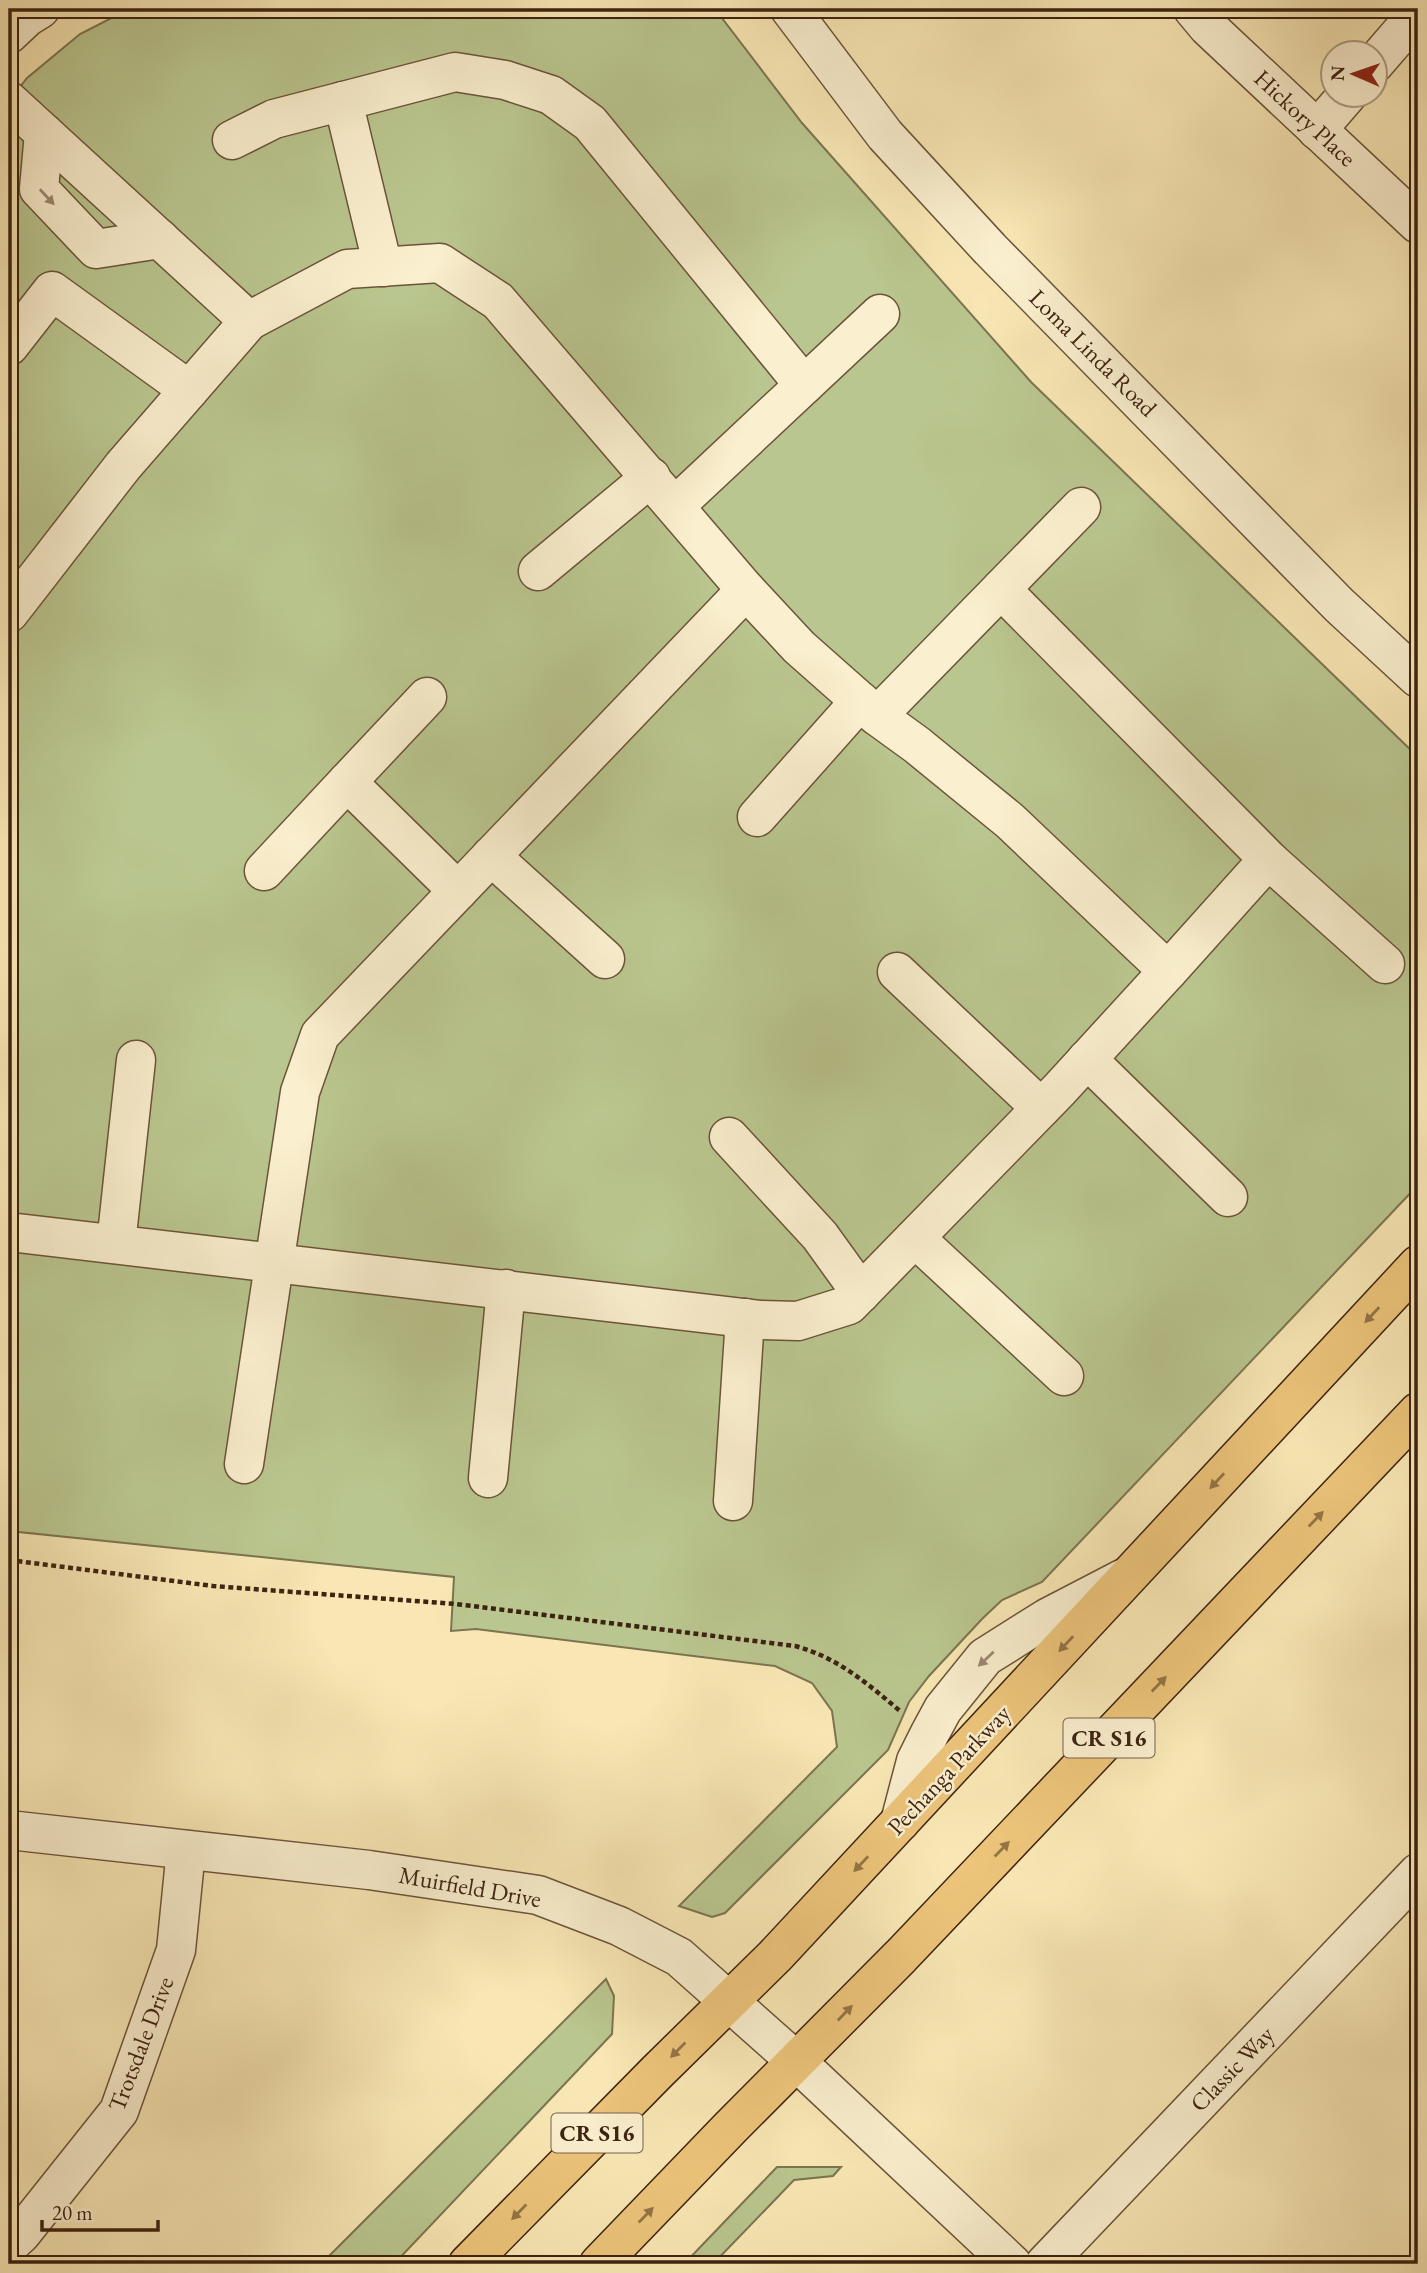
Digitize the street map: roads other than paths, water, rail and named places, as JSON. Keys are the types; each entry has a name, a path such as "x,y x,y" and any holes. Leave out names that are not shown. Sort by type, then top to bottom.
{"main road":[{"name":"Pechanga Parkway","path":"468,2264 775,1956 1418,1265"},
{"name":"CR S16","path":"599,2264 901,1956 1418,1412"}],"street":[{"path":"9,34 40,9"},
{"name":"Loma Linda Road","path":"790,9 885,135 990,249 1339,605 1418,678"},
{"name":"Hickory Place","path":"1193,9 1208,27 1418,224"},
{"path":"1388,48 1418,13"},
{"path":"232,140 274,119 455,72 505,80 551,95 590,123 804,385"},
{"path":"9,101 249,321"},
{"path":"343,101 383,267"},
{"path":"1317,130 1336,108"},
{"path":"44,132 39,189 96,249 160,239"},
{"path":"9,613 123,466 249,321 347,270 440,262 499,301 746,590 799,647 869,709 918,745 1010,821 1168,971"},
{"path":"9,346 52,291 189,390"},
{"path":"674,506 880,314"},
{"path":"538,571 651,477"},
{"path":"757,817 869,709 1001,589 1081,507"},
{"path":"1001,589 1270,861 1385,964"},
{"path":"244,1464 300,1092 320,1035 746,590"},
{"path":"264,870 427,696"},
{"path":"347,782 458,891"},
{"path":"491,856 605,959"},
{"path":"9,1232 746,1318 798,1321 849,1305 1041,1108 1255,874 1270,861"},
{"path":"897,972 1041,1108"},
{"path":"1087,1059 1228,1197"},
{"path":"116,1244 136,1060"},
{"path":"729,1137 820,1236 861,1293"},
{"path":"915,1238 1064,1376"},
{"path":"488,1478 506,1289"},
{"path":"733,1501 746,1318"},
{"name":"Muirfield Drive","path":"9,1830 369,1870 538,1895 619,1926 679,1957 797,2062 1012,2264"},
{"name":"Trotsdale Drive","path":"9,2245 21,2234 119,2111 176,1950 186,1850"},
{"name":"Classic Way","path":"1045,2264 1418,1873"}]}
